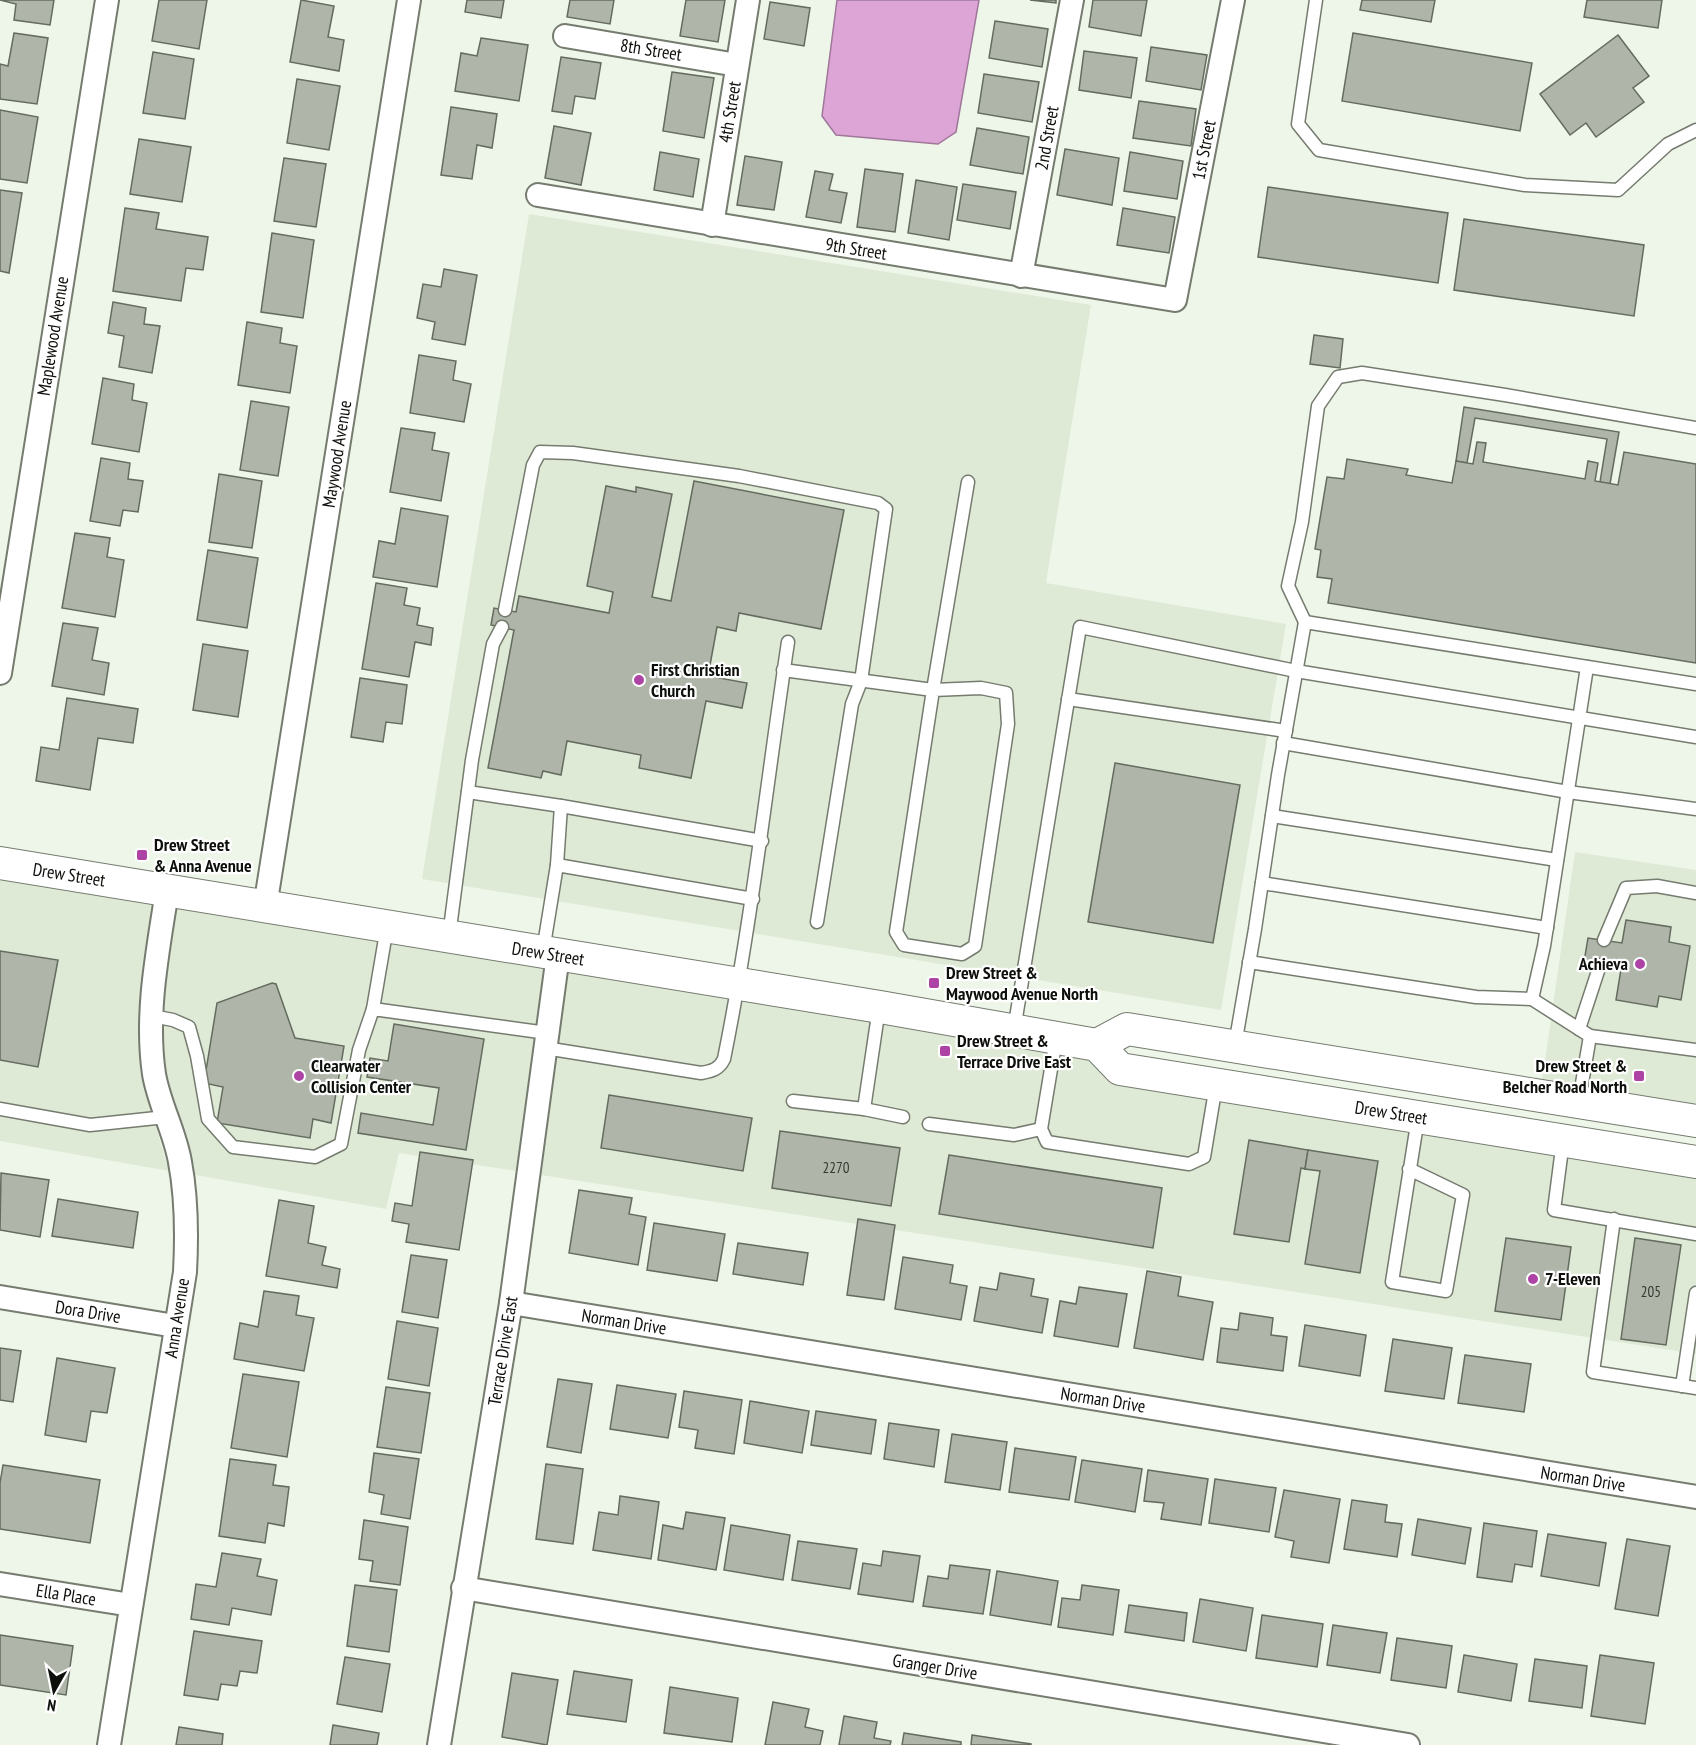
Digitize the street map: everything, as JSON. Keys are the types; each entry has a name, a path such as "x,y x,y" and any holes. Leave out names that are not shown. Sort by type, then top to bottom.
{"main road":[{"name":"Drew Street","path":"0,863 880,1007 1097,1045 1120,1069 1696,1162"},
{"path":"1097,1045 1126,1029 1696,1121"}],"street":[{"name":"Maplewood Avenue","path":"0,673 107,0"},
{"name":"Maywood Avenue","path":"265,907 409,0"},
{"name":"4th Street","path":"712,225 748,0"},
{"name":"2nd Street","path":"1021,276 1072,0"},
{"name":"1st Street","path":"1175,300 1233,0"},
{"name":"8th Street","path":"565,36 737,64"},
{"name":"9th Street","path":"538,195 1175,300"},
{"name":"Anna Avenue","path":"109,1745 185,1272 188,1222 180,1160 154,1076 150,1038 152,995 167,891"},
{"name":"Terrace Drive East","path":"440,1745 463,1588 511,1303 546,1041 550,954"},
{"name":"Dora Drive","path":"0,1297 175,1326"},
{"name":"Norman Drive","path":"511,1303 1696,1497"},
{"name":"Ella Place","path":"0,1584 131,1605"},
{"name":"Granger Drive","path":"463,1588 1408,1745"}],"lane":[{"path":"1316,0 1298,124 1319,150 1525,185 1618,190 1668,144 1696,130"},
{"path":"1235,1045 1284,737 1305,622 1288,586 1302,522 1318,406 1338,377 1362,374 1505,395 1696,428"},
{"path":"505,610 533,465 540,452 573,453 739,476 878,502 886,509 861,681 852,704 817,922"},
{"path":"783,670 933,690 981,688 1006,693 1008,724 975,946 962,954 904,945 896,932 933,690 968,482"},
{"path":"1305,622 1696,684"},
{"path":"448,937 468,792 493,644 502,627"},
{"path":"1014,1031 1080,627 1296,671 1696,737"},
{"path":"373,1009 701,1072 716,1070 724,1059 739,985 762,841 788,642"},
{"path":"1532,999 1547,928 1587,667"},
{"path":"1068,699 1284,737 1568,792 1696,809"},
{"path":"468,792 762,841"},
{"path":"550,954 561,806"},
{"path":"1272,816 1557,860"},
{"path":"557,865 753,900"},
{"path":"1262,883 1547,928"},
{"path":"1604,940 1626,888 1657,885 1696,893"},
{"path":"152,1016 173,1020 189,1027 197,1056 208,1119 233,1147 315,1157 340,1144 358,1050 373,1009 387,927"},
{"path":"1249,962 1476,997 1532,999 1585,1032 1696,1050"},
{"path":"1579,1102 1585,1032 1600,965"},
{"path":"864,1109 880,1007"},
{"path":"1056,1038 1041,1129 1047,1142 1189,1164 1204,1157 1216,1085"},
{"path":"793,1101 864,1109 903,1117"},
{"path":"0,1108 90,1125 166,1117"},
{"path":"1409,1170 1463,1195 1446,1291 1392,1282 1409,1170 1418,1117"},
{"path":"929,1124 1014,1135 1041,1129"},
{"path":"1563,1141 1554,1210 1696,1234"},
{"path":"1614,1220 1593,1372 1696,1388"},
{"path":"1682,1386 1696,1293"}],"shaded area":[{"path":"837,0 979,0 956,132 938,144 836,135 822,116"},
{"path":"529,214 1091,305 1046,583 1286,624 1221,1010 422,879"},
{"path":"1575,852 1696,870 1696,1107 1542,1082"},
{"path":"0,878 153,903 140,993 138,1040 142,1080 169,1171 0,1141"},
{"path":"177,907 544,967 516,1171 399,1153 386,1209 195,1175 166,1072 163,1038 164,995"},
{"path":"568,971 1088,1058 1090,1063 1696,1176 1696,1354 541,1175"}],"building":[{"path":"0,0 54,0 50,25 14,20 16,4"},
{"path":"159,0 207,0 199,49 152,41"},
{"path":"301,0 334,6 328,37 344,40 339,71 290,62"},
{"path":"467,0 504,0 501,18 465,12"},
{"path":"570,0 614,0 610,24 567,17"},
{"path":"686,0 725,0 718,42 680,36"},
{"path":"1030,0 1056,0 1056,3"},
{"path":"1093,0 1147,0 1141,36 1089,27"},
{"path":"1362,0 1435,0 1431,22 1360,10"},
{"path":"1587,0 1662,0 1658,28 1584,17"},
{"path":"770,2 810,8 804,46 764,39"},
{"path":"995,21 1048,29 1042,67 989,58"},
{"path":"14,33 48,38 37,104 0,99 0,64 8,66"},
{"path":"1353,33 1532,63 1520,131 1342,101"},
{"path":"1618,35 1649,76 1633,88 1644,102 1596,137 1586,123 1570,135 1540,94"},
{"path":"481,38 528,45 519,101 455,91 461,53 477,56"},
{"path":"1151,47 1207,55 1201,90 1146,81"},
{"path":"1084,51 1137,58 1131,98 1079,90"},
{"path":"153,52 194,59 185,119 143,113"},
{"path":"561,57 601,63 595,99 575,96 572,114 552,111"},
{"path":"672,72 714,78 704,138 663,131"},
{"path":"984,74 1039,82 1032,122 978,113"},
{"path":"297,79 340,86 329,150 287,143"},
{"path":"1139,101 1196,109 1191,146 1133,138"},
{"path":"451,107 497,114 492,148 477,145 472,179 441,175"},
{"path":"0,110 38,117 27,183 0,179"},
{"path":"554,126 591,133 581,185 545,178"},
{"path":"977,128 1029,137 1023,174 970,165"},
{"path":"139,139 191,147 182,202 130,194"},
{"path":"1065,149 1119,158 1112,205 1057,195"},
{"path":"660,152 699,159 693,197 654,190"},
{"path":"1130,152 1183,161 1177,199 1124,191"},
{"path":"745,156 782,162 774,210 737,205"},
{"path":"284,158 326,164 316,227 274,221"},
{"path":"865,169 903,174 895,232 857,227"},
{"path":"815,171 833,174 829,190 847,193 841,223 806,217"},
{"path":"916,180 957,187 949,240 908,233"},
{"path":"963,184 1016,192 1010,229 957,220"},
{"path":"1268,187 1448,213 1438,283 1258,257"},
{"path":"0,190 22,193 9,273 0,271"},
{"path":"125,208 159,213 156,229 208,237 203,270 186,268 181,301 113,291"},
{"path":"1123,208 1175,217 1169,253 1117,245"},
{"path":"1464,219 1644,245 1634,316 1454,290"},
{"path":"272,233 314,240 303,318 261,312"},
{"path":"444,269 477,275 465,345 432,339 435,322 417,318 423,284 441,287"},
{"path":"113,302 146,308 144,324 160,326 152,373 119,367 124,336 108,333"},
{"path":"247,322 282,328 280,343 297,346 290,393 238,385"},
{"path":"1314,335 1343,339 1340,368 1310,364"},
{"path":"419,355 456,361 453,380 471,384 464,422 410,413"},
{"path":"103,378 134,384 132,400 147,403 139,452 92,444"},
{"path":"251,401 289,407 278,476 240,470"},
{"path":"1464,407 1619,432 1610,484 1600,482 1607,439 1475,418 1467,463 1456,461"},
{"path":"401,428 435,433 432,450 449,453 441,501 390,492"},
{"path":"1477,442 1486,443 1483,462 1585,479 1588,461 1598,463 1595,481 1618,485 1624,452 1696,464 1696,663 1328,603 1332,579 1317,577 1321,550 1315,549 1327,477 1344,479 1347,459 1408,469 1406,475 1452,483 1456,461 1473,464"},
{"path":"101,458 130,463 128,479 143,481 138,512 123,510 120,526 90,521"},
{"path":"219,474 262,481 252,548 209,542"},
{"path":"694,481 844,510 821,629 739,613 736,631 717,627 708,676 747,683 742,708 706,701 691,778 639,768 641,755 567,741 561,775 543,771 541,778 488,768 514,630 491,625 494,608 516,612 519,596 609,613 613,592 587,586 606,486 636,492 636,487 672,494 652,597 671,601"},
{"path":"401,508 448,516 437,587 373,577 379,541 395,544"},
{"path":"75,533 110,538 107,557 124,560 115,617 62,608"},
{"path":"208,550 258,558 247,628 197,620"},
{"path":"376,583 407,588 404,605 420,608 417,625 433,628 431,645 415,642 409,677 362,669"},
{"path":"63,623 98,628 92,660 109,663 104,695 52,686"},
{"path":"203,644 248,651 238,717 193,710"},
{"path":"360,678 407,685 402,724 386,722 383,742 351,737"},
{"path":"67,698 138,709 133,743 98,738 90,790 36,781 41,747 59,750"},
{"path":"1115,763 1240,785 1213,943 1088,922"},
{"name":"Achieva","path":"1626,920 1671,927 1669,942 1690,946 1681,1000 1659,996 1657,1007 1616,1000 1621,969 1584,962 1588,938 1622,943"},
{"path":"0,951 58,960 38,1067 0,1060"},
{"path":"272,983 276,984 295,1038 344,1046 331,1123 313,1119 310,1138 217,1123 223,1087 204,1083 217,1003"},
{"path":"394,1024 484,1039 466,1150 358,1133 361,1113 433,1125 439,1088 367,1077 370,1058 388,1061"},
{"path":"609,1095 752,1118 743,1171 601,1148"},
{"path":"780,1131 900,1148 891,1206 772,1188"},
{"path":"1249,1140 1308,1150 1305,1169 1301,1168 1289,1242 1234,1234"},
{"path":"1308,1150 1378,1161 1360,1273 1305,1264 1320,1171 1305,1169"},
{"path":"420,1152 473,1160 459,1250 406,1242 409,1224 392,1221 395,1203 412,1206"},
{"path":"949,1155 1162,1188 1153,1248 939,1214"},
{"path":"1,1173 49,1180 40,1237 0,1230"},
{"path":"579,1190 632,1198 629,1214 646,1217 638,1265 569,1253"},
{"path":"58,1199 138,1212 133,1248 52,1236"},
{"path":"279,1200 314,1206 308,1243 326,1247 322,1265 340,1269 337,1288 266,1276"},
{"path":"858,1219 895,1225 884,1300 847,1295"},
{"path":"654,1223 725,1234 717,1281 647,1270"},
{"name":"7-Eleven","path":"1506,1238 1571,1247 1561,1320 1495,1311"},
{"name":"7-Eleven","path":"1635,1238 1681,1245 1666,1345 1621,1339"},
{"path":"738,1243 808,1253 803,1285 733,1274"},
{"path":"411,1255 447,1260 438,1318 402,1312"},
{"path":"903,1257 953,1265 950,1283 967,1286 961,1320 895,1309"},
{"path":"1147,1271 1181,1277 1178,1296 1213,1302 1203,1360 1134,1348"},
{"path":"1000,1273 1034,1279 1031,1296 1048,1299 1042,1333 974,1321 980,1287 997,1290"},
{"path":"1079,1287 1127,1294 1118,1347 1054,1336 1060,1301 1076,1304"},
{"path":"264,1291 299,1296 296,1315 314,1318 304,1371 234,1359 240,1323 258,1327"},
{"path":"1240,1313 1273,1318 1271,1335 1287,1337 1283,1371 1217,1362 1221,1328 1238,1330"},
{"path":"397,1321 438,1328 429,1386 388,1379"},
{"path":"1305,1325 1366,1335 1360,1376 1299,1366"},
{"path":"1393,1339 1452,1348 1444,1399 1385,1391"},
{"path":"0,1348 21,1351 13,1402 0,1400"},
{"path":"1465,1355 1531,1364 1524,1412 1458,1403"},
{"path":"57,1358 115,1368 107,1413 91,1411 86,1442 45,1435"},
{"path":"243,1374 299,1382 287,1457 231,1448"},
{"path":"558,1379 592,1384 581,1453 547,1447"},
{"path":"617,1385 676,1394 668,1438 610,1429"},
{"path":"386,1387 430,1393 421,1453 377,1447"},
{"path":"684,1391 742,1400 734,1454 695,1448 698,1430 679,1427"},
{"path":"750,1401 809,1411 802,1453 744,1443"},
{"path":"816,1411 876,1420 871,1454 811,1445"},
{"path":"889,1423 939,1430 934,1467 884,1459"},
{"path":"952,1434 1007,1442 1000,1490 945,1482"},
{"path":"1015,1448 1076,1457 1069,1500 1009,1492"},
{"path":"374,1453 419,1459 410,1519 381,1514 384,1495 369,1492"},
{"path":"230,1459 276,1465 273,1485 289,1487 284,1526 268,1523 265,1543 219,1536"},
{"path":"1082,1460 1142,1469 1135,1512 1075,1502"},
{"path":"546,1464 583,1469 573,1544 536,1539"},
{"path":"3,1465 100,1480 90,1543 0,1529 0,1483"},
{"path":"1148,1470 1208,1479 1201,1525 1161,1519 1164,1503 1144,1501"},
{"path":"1215,1479 1276,1488 1269,1532 1209,1523"},
{"path":"1284,1490 1340,1499 1329,1563 1291,1557 1294,1541 1275,1537"},
{"path":"620,1496 659,1502 651,1559 593,1550 599,1512 618,1515"},
{"path":"1352,1500 1387,1505 1385,1522 1402,1524 1397,1557 1344,1549"},
{"path":"686,1512 725,1518 716,1570 658,1560 663,1525 683,1529"},
{"path":"1418,1519 1471,1528 1465,1564 1412,1555"},
{"path":"364,1520 408,1527 400,1585 370,1581 373,1561 359,1559"},
{"path":"1484,1523 1537,1531 1532,1567 1515,1564 1512,1582 1477,1577"},
{"path":"731,1525 790,1535 783,1580 724,1570"},
{"path":"1548,1534 1606,1543 1599,1586 1541,1576"},
{"path":"1627,1539 1670,1546 1658,1616 1615,1609"},
{"path":"798,1541 857,1549 850,1589 792,1580"},
{"path":"883,1551 920,1556 913,1602 858,1594 863,1563 881,1566"},
{"path":"222,1553 261,1559 257,1576 277,1580 271,1615 232,1608 229,1625 191,1619 196,1584 216,1587"},
{"path":"950,1565 990,1570 983,1614 923,1606 928,1576 948,1579"},
{"path":"997,1571 1058,1581 1051,1625 990,1615"},
{"path":"355,1585 397,1590 389,1652 347,1646"},
{"path":"1082,1585 1119,1590 1113,1635 1058,1627 1062,1598 1080,1600"},
{"path":"1200,1599 1253,1608 1246,1651 1193,1642"},
{"path":"1129,1605 1187,1613 1184,1641 1125,1632"},
{"path":"1262,1615 1323,1624 1317,1667 1256,1658"},
{"path":"1333,1625 1387,1633 1380,1673 1327,1665"},
{"path":"194,1631 262,1641 257,1673 240,1671 237,1686 221,1684 218,1700 184,1695"},
{"path":"0,1635 73,1646 66,1695 0,1685"},
{"path":"1397,1638 1452,1646 1446,1688 1391,1680"},
{"path":"1464,1655 1517,1664 1511,1701 1458,1692"},
{"path":"1600,1655 1654,1663 1645,1724 1591,1716"},
{"path":"345,1657 390,1664 382,1712 337,1704"},
{"path":"1535,1659 1587,1666 1582,1708 1529,1701"},
{"path":"574,1671 632,1680 626,1722 567,1714"},
{"path":"512,1673 558,1680 547,1745 502,1737"},
{"path":"670,1687 738,1698 732,1742 664,1733"},
{"path":"773,1702 809,1709 805,1727 823,1731 820,1745 765,1745"},
{"path":"844,1716 877,1722 874,1738 891,1741 890,1745 839,1745"},
{"path":"333,1725 379,1733 377,1745 330,1745"},
{"path":"179,1727 223,1734 222,1745 176,1745"},
{"path":"904,1733 961,1742 961,1745 902,1745"},
{"path":"972,1735 1031,1744 1031,1745 971,1745"}],"place":[{"name":"First Christian Church","path":"639,680"},
{"name":"Drew Street & Anna Avenue","path":"142,855"},
{"name":"Achieva","path":"1640,964"},
{"name":"Drew Street & Maywood Avenue North","path":"934,983"},
{"name":"Drew Street & Terrace Drive East","path":"945,1051"},
{"name":"Clearwater Collision Center","path":"299,1076"},
{"name":"Drew Street & Belcher Road North","path":"1639,1076"},
{"name":"7-Eleven","path":"1533,1279"}]}
